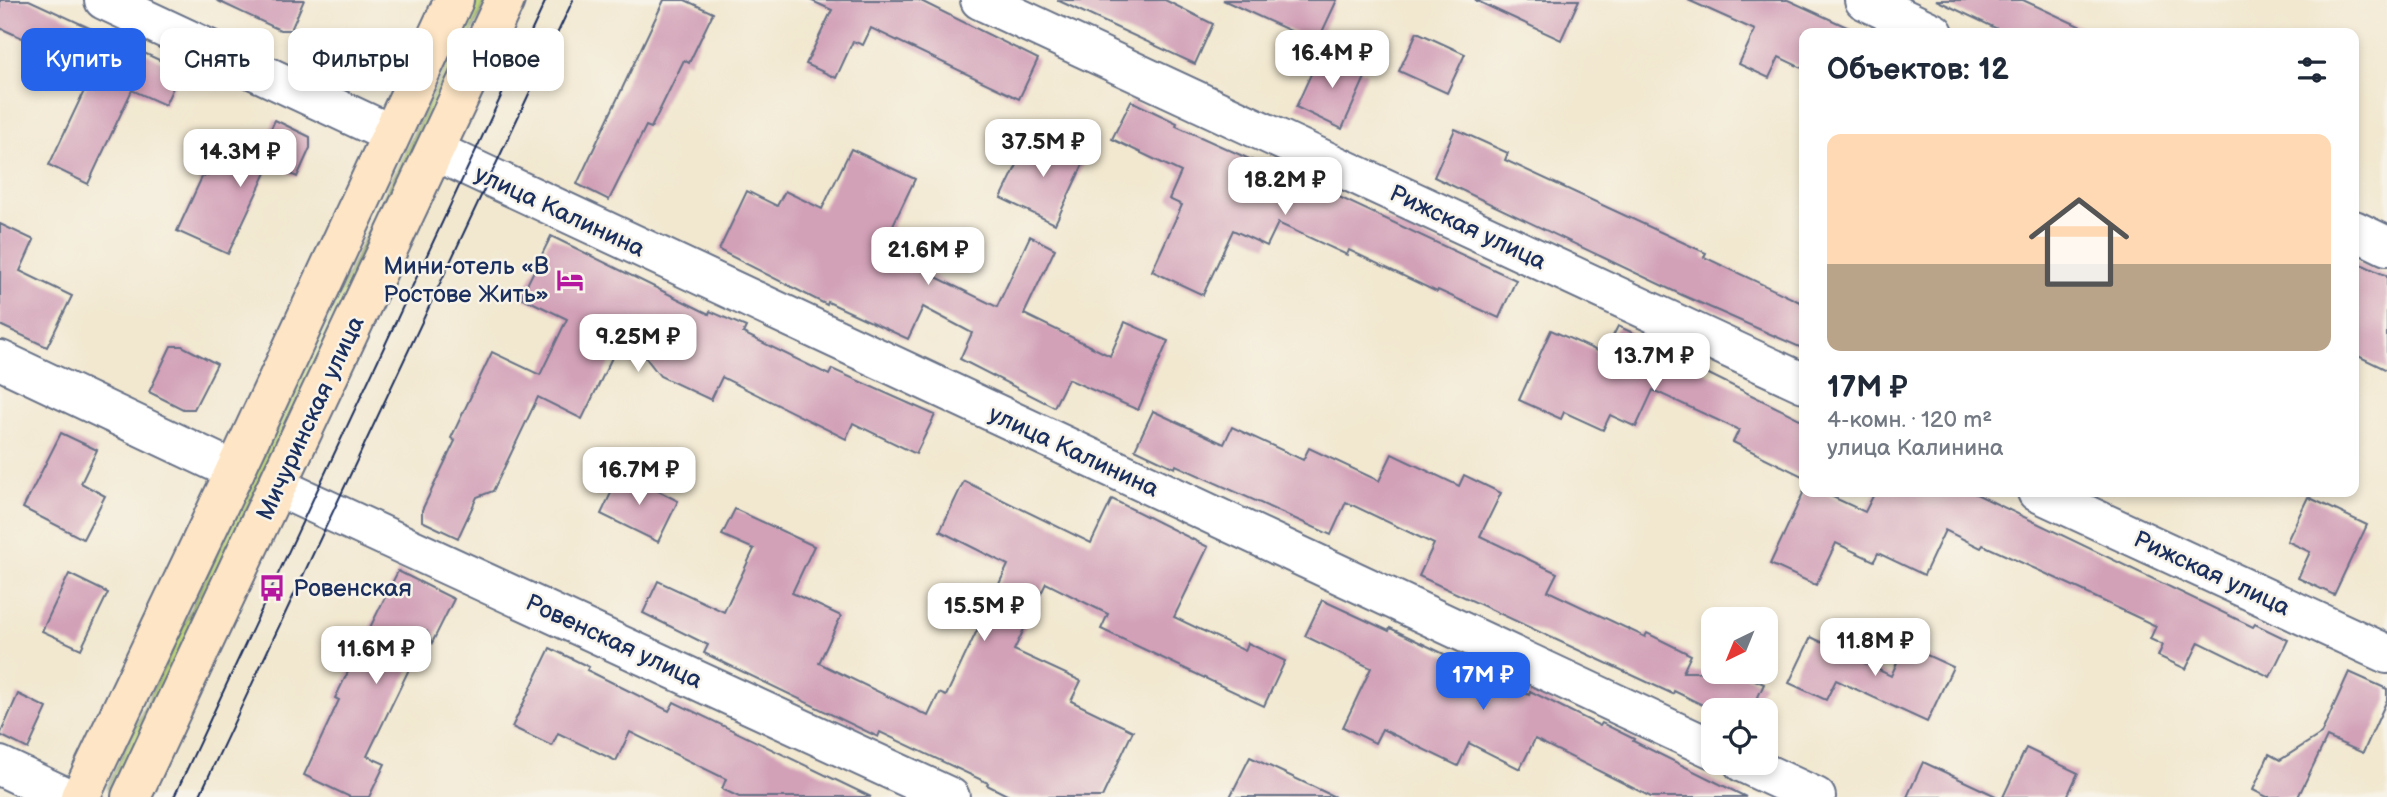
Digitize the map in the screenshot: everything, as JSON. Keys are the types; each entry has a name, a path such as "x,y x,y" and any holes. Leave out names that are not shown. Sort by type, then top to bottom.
{"main road":[{"name":"Мичуринская улица","path":"80,797 454,0"},
{"name":"Мичуринская улица","path":"131,797 505,0"}],"street":[{"path":"103,0 391,134"},
{"name":"Рижская улица","path":"980,0 1799,381"},
{"path":"1864,0 1923,28"},
{"name":"улица Калинина","path":"435,151 1701,743"},
{"path":"2359,232 2387,246"},
{"path":"0,360 235,471"},
{"name":"Ровенская улица","path":"278,487 950,797"},
{"name":"Рижская улица","path":"2048,497 2387,654"},
{"path":"0,766 66,797"},
{"path":"1769,775 1816,797"}],"green space":[{"path":"477,0 487,0 474,28 464,28"},
{"path":"447,64 447,85 114,791 107,788"}],"building":[{"path":"0,0 29,0 90,28 21,28 21,37 0,28"},
{"path":"216,0 304,0 292,28 280,30"},
{"path":"664,0 685,0 713,13 689,63 684,60 651,128 646,126 609,200 577,184"},
{"path":"810,0 919,0 1038,59 1019,99 871,28 863,45 853,41 836,78 806,64 832,10"},
{"path":"1057,0 1165,0 1213,24 1195,64"},
{"path":"1223,0 1337,0 1317,43"},
{"path":"1475,0 1579,0 1561,40"},
{"path":"1688,0 1788,0 1849,28 1799,28 1799,67 1779,57 1769,78 1739,64 1755,30"},
{"path":"1936,0 2023,0 2083,28 1995,28"},
{"path":"1417,32 1465,54 1447,93 1399,71"},
{"path":"1321,52 1367,73 1342,129 1296,107"},
{"path":"146,54 160,60 160,91 171,91 165,105 134,91 146,91"},
{"path":"84,91 132,91 88,184 49,165"},
{"path":"1131,101 1177,123 1176,126 1267,167 1269,164 1516,280 1499,318 1349,250 1347,255 1278,223 1267,246 1233,230 1203,295 1152,271 1182,205 1169,199 1181,172 1112,139"},
{"path":"275,120 310,137 310,148 297,177 270,164 228,254 177,231 202,177 257,158"},
{"path":"1455,129 1508,153 1505,160 1706,253 1704,257 1799,302 1799,347 1682,295 1434,177"},
{"path":"1032,134 1085,160 1055,224 1001,198"},
{"path":"851,149 915,179 881,250 997,307 1030,236 1055,249 1024,314 1110,356 1125,322 1168,341 1138,410 1068,379 1054,407 960,359 972,333 923,307 908,339 828,302 827,305 719,250 747,191 777,206 785,191 822,209"},
{"path":"0,224 34,240 20,271 72,296 47,347 0,325"},
{"path":"551,236 709,314 710,311 746,327 743,333 829,375 832,369 935,415 916,454 853,423 846,439 722,377 711,400 660,376 625,331 582,419 538,397 493,491 477,497 458,538 422,521 422,510 455,441 451,438 492,352 540,375 567,319 521,297"},
{"path":"2359,263 2387,276 2387,370 2359,356"},
{"path":"1618,326 1646,339 1644,342 1799,419 1799,475 1733,442 1739,430 1653,390 1636,427 1610,415 1603,430 1564,412 1561,419 1519,400 1551,330 1604,354"},
{"path":"171,346 182,346 217,364 194,409 183,409 149,392"},
{"path":"1153,411 1224,444 1232,427 1303,460 1309,448 1379,481 1392,454 1459,486 1464,475 1501,493 1480,536 1557,573 1548,591 1645,637 1647,633 1691,655 1683,672 1701,672 1701,684 1764,684 1758,698 1701,698 1701,704 1674,691 1673,694 1419,576 1434,544 1346,502 1331,535 1135,449"},
{"path":"61,433 97,450 81,483 105,496 83,539 23,508"},
{"path":"621,472 678,501 658,542 601,514"},
{"path":"964,481 1091,543 1112,499 1208,547 1174,617 1245,651 1248,643 1285,661 1264,706 1101,629 1108,614 1046,583 1014,650 1081,681 1071,701 1133,731 1102,797 1011,797 987,785 988,783 880,732 878,737 704,653 708,645 643,613 658,581 724,612 754,549 722,535 735,509 814,546 792,593 841,616 819,663 928,716 939,693 946,696 1008,565 940,531"},
{"path":"1801,497 1833,497 1865,512 1872,497 1982,497 2253,627 2255,624 2288,640 2270,677 2199,642 2186,669 2158,656 2163,645 2150,639 2156,626 1945,530 1924,575 1878,553 1874,561 1836,543 1816,585 1770,564"},
{"path":"2308,497 2367,525 2334,595 2298,578 2310,552 2287,541"},
{"path":"398,571 454,599 432,643 427,632 367,756 385,764 369,797 350,797 304,775 339,700 335,698"},
{"path":"69,574 108,593 81,649 42,631"},
{"path":"1322,600 1389,631 1390,628 1529,695 1530,691 1600,726 1602,723 1746,797 1651,797 1535,739 1520,769 1469,743 1458,766 1382,729 1375,743 1343,727 1371,668 1305,636"},
{"path":"1811,637 1891,676 1905,645 1953,667 1927,722 1836,680 1826,700 1789,683"},
{"path":"550,648 589,667 587,670 669,711 674,702 871,797 739,797 722,789 726,779 630,732 616,761 558,733 552,746 512,727"},
{"path":"2349,672 2387,689 2387,700 2363,753 2327,737 2298,797 2267,797 2253,790 2269,754 2280,760 2321,734"},
{"path":"18,694 47,708 28,749 0,735"},
{"path":"2026,748 2078,773 2067,797 2003,797"},
{"path":"1250,757 1335,797 1230,797"},
{"path":"1923,762 1998,797 1907,797"}],"tram line":[{"path":"174,797 546,0"},
{"path":"199,797 573,0"}],"place":[{"name":"Мини-отель «В Ростове Жить»","path":"570,280"},
{"name":"Ровенская","path":"272,588"}]}
